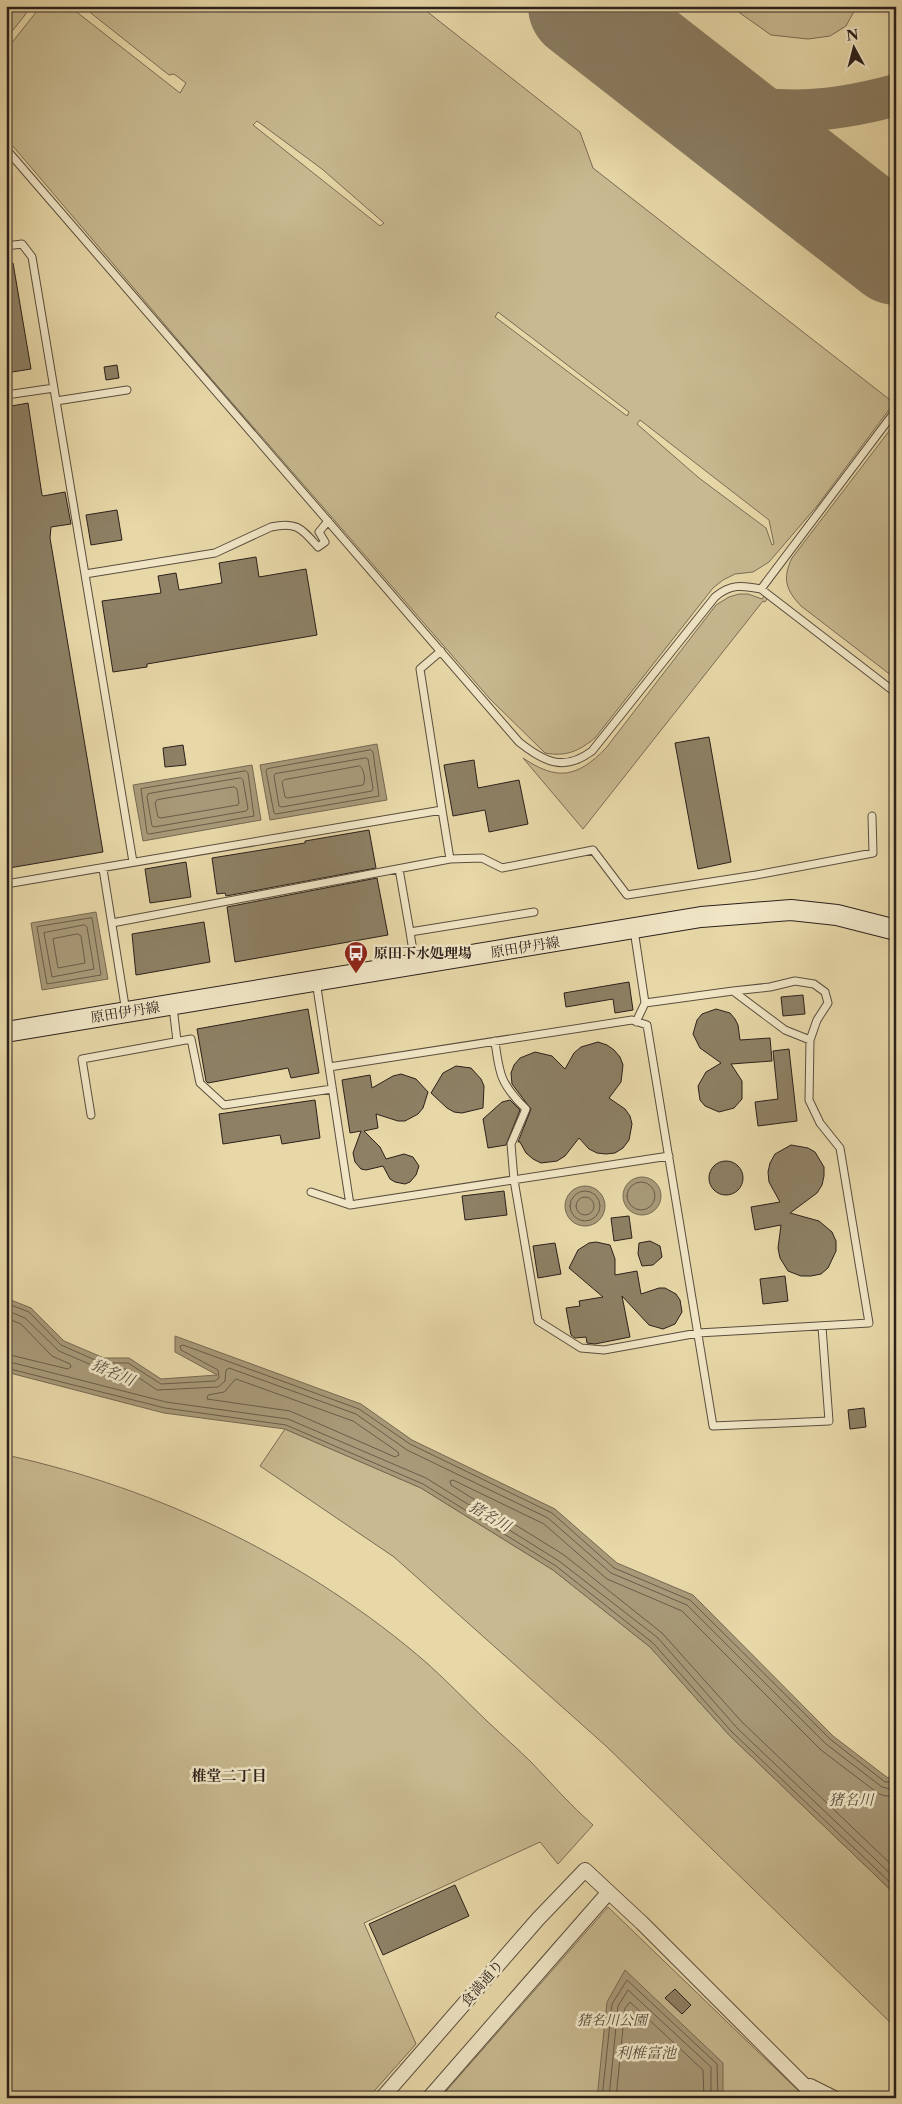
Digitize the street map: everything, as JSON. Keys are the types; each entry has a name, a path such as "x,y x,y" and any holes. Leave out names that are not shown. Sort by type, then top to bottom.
{"street":[{"name":"原田伊丹線","path":"6,1032 701,917 791,910 837,914 896,930"},
{"name":"食満通り","path":"382,2098 538,1919 585,1870 608,1893"},
{"path":"429,2098 608,1893 642,1923 817,2098"},
{"path":"798,2080 834,2098"}],"lane":[{"path":"6,149 519,742 536,755 548,761 562,763 582,759 592,751 715,597 725,588 761,589 896,693"},
{"path":"6,246 22,244 32,257 133,862"},
{"path":"6,395 54,388"},
{"path":"56,401 127,390"},
{"path":"761,589 896,410"},
{"path":"85,574 216,553 271,527 280,525 291,524 300,528 318,547 326,542 319,532 328,521"},
{"path":"441,651 420,669 450,859"},
{"path":"6,884 442,810"},
{"path":"112,923 450,859 482,858 502,868 593,850 626,895 756,875 873,853 872,816"},
{"path":"103,869 126,1012"},
{"path":"399,869 416,965"},
{"path":"410,932 534,912"},
{"path":"634,929 645,1003 636,1022"},
{"path":"316,981 350,1205"},
{"path":"495,1041 502,1081 514,1098 526,1109 511,1144 514,1180 538,1321 582,1348 604,1350 698,1333 869,1323 840,1148 820,1123 809,1100 810,1040 817,1020 828,1003 825,992 814,984 796,981 645,1003"},
{"path":"733,990 785,1030 810,1040"},
{"path":"173,1004 178,1041"},
{"path":"329,1066 632,1020 647,1024 713,1426 829,1420 822,1326"},
{"path":"91,1115 82,1059 191,1039 200,1083 224,1105 332,1089"},
{"path":"311,1192 350,1205 668,1156"}],"green space":[{"path":"6,6 32,6 6,39"},
{"path":"41,6 69,6 180,93 186,83 174,74 169,75 82,6 420,6 580,132 593,168 894,403 817,506 769,562 753,572 735,574 713,588 595,738 572,752 559,754 545,753 490,699 195,360 6,138 6,50","holes":["257,121 322,169 384,223 380,226 253,125","498,312 629,412 627,416 495,317","640,420 769,520 774,544 772,545 766,528 699,478 637,424"]},
{"path":"730,6 857,6 846,26 830,36 808,39 771,35"},
{"path":"896,422 896,679 801,606 792,595 786,578 792,558"},
{"path":"748,594 762,599 764,596 767,599 765,602 763,601 583,829 523,758 546,770 566,773 586,765 596,758 606,748 716,605 729,597"},
{"path":"285,1429 421,1488 553,1570 650,1647 729,1735 896,1895 896,2028 606,1746 394,1557 260,1466"},
{"path":"6,1455 64,1469 120,1487 176,1509 230,1533 283,1561 333,1592 382,1627 428,1664 527,1758 569,1803 593,1825 558,1864 540,1842 364,1923 416,2044 368,2098 6,2098"},
{"name":"猪名川公園","path":"608,1907 806,2098 440,2098"}],"water":[{"path":"377,744 387,800 270,820 260,765"},
{"path":"252,765 261,820 143,841 133,785"},
{"path":"96,912 108,979 42,990 31,923"},
{"path":"642,1177 656,1182 661,1196 656,1210 642,1215 628,1210 623,1196 628,1182"},
{"path":"589,1186 596,1189 602,1195 605,1206 604,1214 596,1223 589,1226 581,1226 574,1223 566,1214 565,1202 568,1195 577,1187"},
{"name":"猪名川","path":"6,1298 31,1308 64,1341 104,1358 129,1358 161,1379 217,1375 175,1352 175,1336 361,1404 412,1440 555,1509 617,1563 693,1595 833,1736 888,1778 896,1773 896,1895 729,1735 650,1647 553,1570 421,1488 285,1429 164,1413 6,1372"},
{"name":"利椎富池","path":"625,1970 723,2063 723,2098 597,2098 607,2002"}],"building":[{"path":"13,263 31,369 6,373 6,264"},
{"path":"117,365 119,378 106,380 104,367"},
{"path":"28,403 42,495 65,492 71,524 51,527 50,538 103,852 9,868 6,848 6,407"},
{"path":"117,510 122,540 91,545 86,515"},
{"path":"256,557 259,577 306,569 317,635 147,664 147,667 113,672 102,601 161,593 158,576 176,573 179,590 222,583 219,563"},
{"path":"709,737 731,862 698,869 675,743"},
{"path":"183,745 186,765 165,767 163,748"},
{"path":"474,760 478,788 519,780 528,824 489,832 485,810 453,816 444,765"},
{"path":"369,830 376,868 226,896 225,893 217,894 212,858 305,843 305,841"},
{"path":"186,862 191,897 150,903 145,869"},
{"path":"377,878 388,935 235,962 227,907"},
{"path":"204,922 210,962 136,975 132,934"},
{"path":"629,982 633,1010 615,1013 613,999 566,1007 564,993"},
{"path":"803,995 805,1014 783,1016 781,997"},
{"path":"308,1009 319,1073 291,1078 288,1068 208,1083 206,1081 197,1029"},
{"path":"716,1009 730,1013 735,1019 738,1025 740,1040 770,1038 772,1061 731,1064 742,1081 742,1099 734,1108 719,1112 705,1106 700,1100 698,1086 706,1072 721,1063 700,1048 693,1034 697,1020 702,1014"},
{"path":"598,1042 614,1050 620,1057 623,1065 621,1082 609,1098 625,1109 630,1116 632,1124 629,1140 623,1148 615,1153 606,1154 597,1153 589,1149 579,1138 565,1156 557,1161 541,1163 533,1159 518,1142 531,1109 512,1084 511,1073 514,1065 520,1058 535,1052 552,1056 565,1069 574,1053 581,1047"},
{"path":"789,1049 797,1121 758,1126 755,1102 778,1099 773,1051"},
{"path":"456,1066 471,1068 481,1079 484,1086 483,1108 462,1113 454,1112 431,1093 443,1073"},
{"path":"401,1074 416,1079 428,1092 423,1108 418,1114 405,1121 398,1121 376,1114 378,1128 364,1131 380,1147 386,1159 404,1154 413,1157 419,1166 416,1175 410,1182 405,1184 390,1179 383,1166 366,1170 361,1169 355,1162 353,1153 361,1131 350,1133 342,1080 370,1075 372,1088 393,1076"},
{"path":"315,1100 320,1138 282,1144 280,1135 223,1144 219,1114"},
{"path":"510,1100 520,1110 506,1145 488,1148 483,1119 502,1102"},
{"path":"791,1145 808,1148 815,1152 824,1167 824,1176 822,1185 817,1193 790,1213 819,1221 832,1232 836,1241 836,1251 828,1268 821,1274 811,1276 801,1276 788,1271 780,1258 778,1248 781,1225 755,1230 751,1207 780,1202 769,1182 768,1172 775,1154"},
{"path":"726,1161 733,1162 738,1166 742,1171 742,1185 738,1190 733,1194 726,1195 719,1194 714,1190 710,1185 709,1178 710,1171 714,1166 719,1162"},
{"path":"504,1191 507,1215 465,1220 462,1196"},
{"path":"629,1216 632,1238 614,1241 611,1218"},
{"path":"650,1241 660,1246 662,1257 653,1265 642,1266 638,1254 639,1243"},
{"path":"596,1242 610,1245 615,1259 615,1275 637,1271 641,1294 665,1288 676,1294 680,1300 682,1312 675,1324 663,1329 649,1325 622,1296 630,1337 595,1344 587,1343 586,1337 575,1338 571,1335 566,1308 580,1306 579,1301 603,1297 569,1268 578,1250 589,1243"},
{"path":"555,1243 561,1274 538,1278 533,1246"},
{"path":"785,1276 788,1301 763,1304 760,1279"},
{"path":"864,1408 866,1427 850,1429 848,1410"},
{"path":"455,1885 469,1916 383,1955 369,1924"},
{"path":"675,1989 691,2005 682,2014 665,1998"}],"taxiway":[{"path":"636,49 695,86 733,102 753,107 773,110 815,110 836,108 896,95"}],"runway":[{"path":"582,6 896,251"}],"place":[{"name":"原田下水処理場","path":"356,974"}],"district":[{"name":"椎堂二丁目","path":"229,1775"}]}
